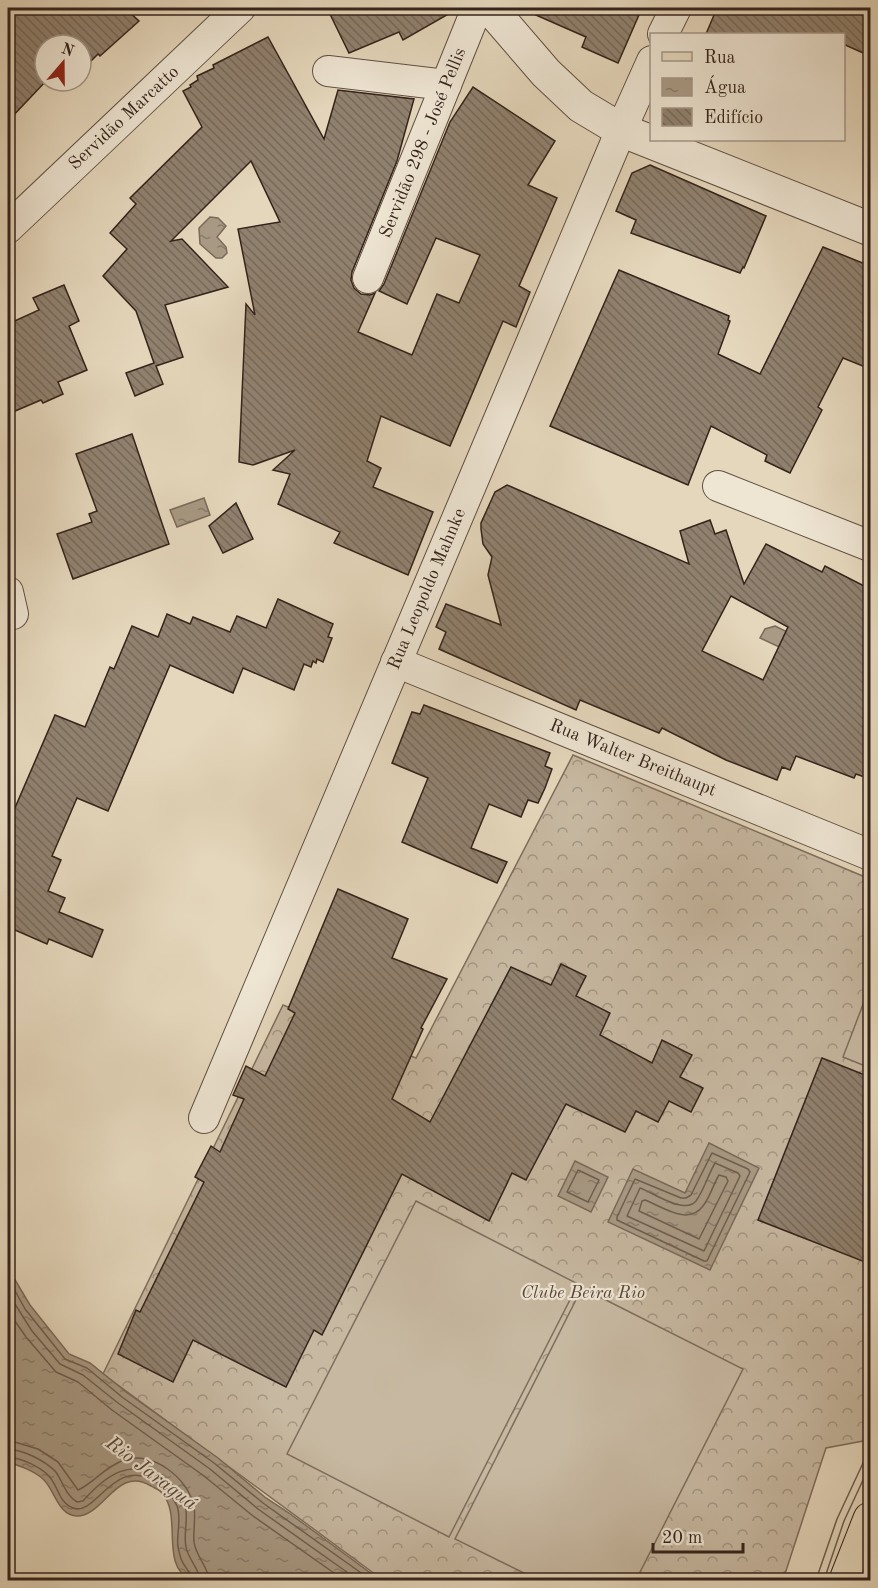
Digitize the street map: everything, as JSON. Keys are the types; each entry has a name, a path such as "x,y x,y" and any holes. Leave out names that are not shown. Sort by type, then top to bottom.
{"main road":[{"path":"846,1581 870,1519"}],"street":[{"name":"Servidão Marcatto","path":"8,228 240,8"},
{"name":"Servidão 298 - José Pellis","path":"368,278 477,8"},
{"path":"490,8 546,73 581,106 621,130 870,230"},
{"path":"664,33 676,8"},
{"name":"Rua Leopoldo Mahnke","path":"204,1118 650,63"},
{"path":"328,71 446,85"},
{"path":"718,486 870,546"},
{"name":"Rua Walter Breithaupt","path":"396,662 870,855"}],"green space":[{"name":"Clube Beira Rio","path":"573,755 870,879 870,1422 863,1441 826,1448 783,1580 383,1580 103,1374 283,1005 416,1058"},
{"path":"870,986 870,1068 843,1057"},
{"path":"416,1201 578,1284 449,1537 287,1454"},
{"path":"582,1288 743,1369 636,1580 538,1580 455,1539"}],"water":[{"path":"210,217 218,218 226,226 217,237 226,247 227,253 222,258 216,258 200,244 199,228"},
{"path":"204,498 210,515 177,527 170,510"},
{"path":"775,626 785,631 804,626 794,654 760,638 765,629"},
{"path":"709,1143 759,1168 710,1270 608,1222 633,1169 685,1193"},
{"path":"575,1161 608,1177 591,1212 558,1196"},
{"name":"Rio Jaraguá","path":"8,1268 30,1305 69,1354 90,1363 126,1392 218,1458 266,1498 380,1580 191,1580 181,1573 176,1563 168,1503 160,1491 139,1481 120,1486 87,1514 77,1516 65,1512 48,1485 40,1477 8,1462"}],"pier":[{"path":"870,1431 870,1580 811,1580"}],"building":[{"path":"8,8 125,8 139,21 100,56 98,54 93,59 93,33 33,33 35,93 8,121"},
{"path":"327,8 459,8 403,40 399,32 349,53"},
{"path":"520,8 642,8 618,63 582,47 586,37"},
{"path":"717,8 870,8 870,56 845,45 845,33 706,33"},
{"path":"268,37 324,139 338,90 414,99 397,161 352,272 351,280 354,288 361,294 375,293 358,332 412,355 437,294 459,303 480,255 436,238 407,304 379,291 384,284 450,122 473,87 555,141 528,185 557,198 519,286 530,292 516,327 503,321 450,446 381,416 367,461 381,468 373,487 433,512 408,575 334,543 340,532 278,504 290,474 273,470 295,450 253,465 239,462 246,304 255,315 238,229 280,222 251,161 171,241 182,239 228,287 165,305 183,357 156,366 163,384 135,396 126,373 154,363 136,311 103,276 127,249 110,233 136,204 130,198 202,127 183,91 198,80 197,76 214,68 213,65"},
{"path":"650,165 766,216 740,273 631,233 636,220 616,211 632,173"},
{"path":"823,247 870,266 870,369 843,358 818,407 822,410 790,473 765,461 767,455 711,426 688,485 550,426 619,270 729,316 730,321 718,354 760,374"},
{"path":"64,285 79,321 69,326 87,370 58,382 63,394 43,403 41,400 8,414 8,324 39,310 33,298"},
{"path":"132,434 169,544 73,579 57,534 92,522 89,514 97,511 76,454"},
{"path":"507,485 689,564 680,531 710,520 715,534 726,530 744,584 766,544 822,572 825,566 870,589 870,779 856,774 854,778 796,756 790,770 782,767 777,780 726,760 662,728 659,733 580,700 576,710 439,649 446,632 436,627 446,604 501,625 488,575 492,557 483,544 481,529 481,523 495,492","holes":["731,596 788,627 763,680 702,651"]},
{"path":"236,503 253,539 223,553 209,526"},
{"path":"278,599 333,624 328,637 332,638 323,662 317,659 316,663 313,661 311,667 304,664 294,690 243,668 233,693 170,665 108,811 77,798 52,856 61,860 48,891 65,898 59,912 103,930 92,957 49,939 47,944 8,927 8,824 55,715 85,727 110,667 114,669 132,626 158,637 167,614 190,624 193,617 230,632 237,616 266,628"},
{"path":"424,705 550,753 545,766 552,769 538,803 528,800 521,817 489,804 471,848 507,862 497,883 402,842 428,778 392,763 412,712 420,714"},
{"path":"338,889 408,919 392,958 447,979 421,1028 423,1029 392,1099 430,1122 511,967 551,985 561,964 586,976 576,996 610,1013 600,1035 652,1063 662,1040 692,1055 680,1077 703,1088 691,1112 669,1101 658,1122 636,1111 625,1132 566,1104 526,1180 512,1173 489,1221 402,1174 322,1335 314,1330 286,1387 193,1340 173,1382 118,1354 136,1310 140,1312 204,1182 195,1177 211,1146 220,1152 244,1099 233,1095 246,1066 265,1076 295,1013 288,1009"},
{"path":"822,1058 870,1077 870,1264 758,1220"}]}
